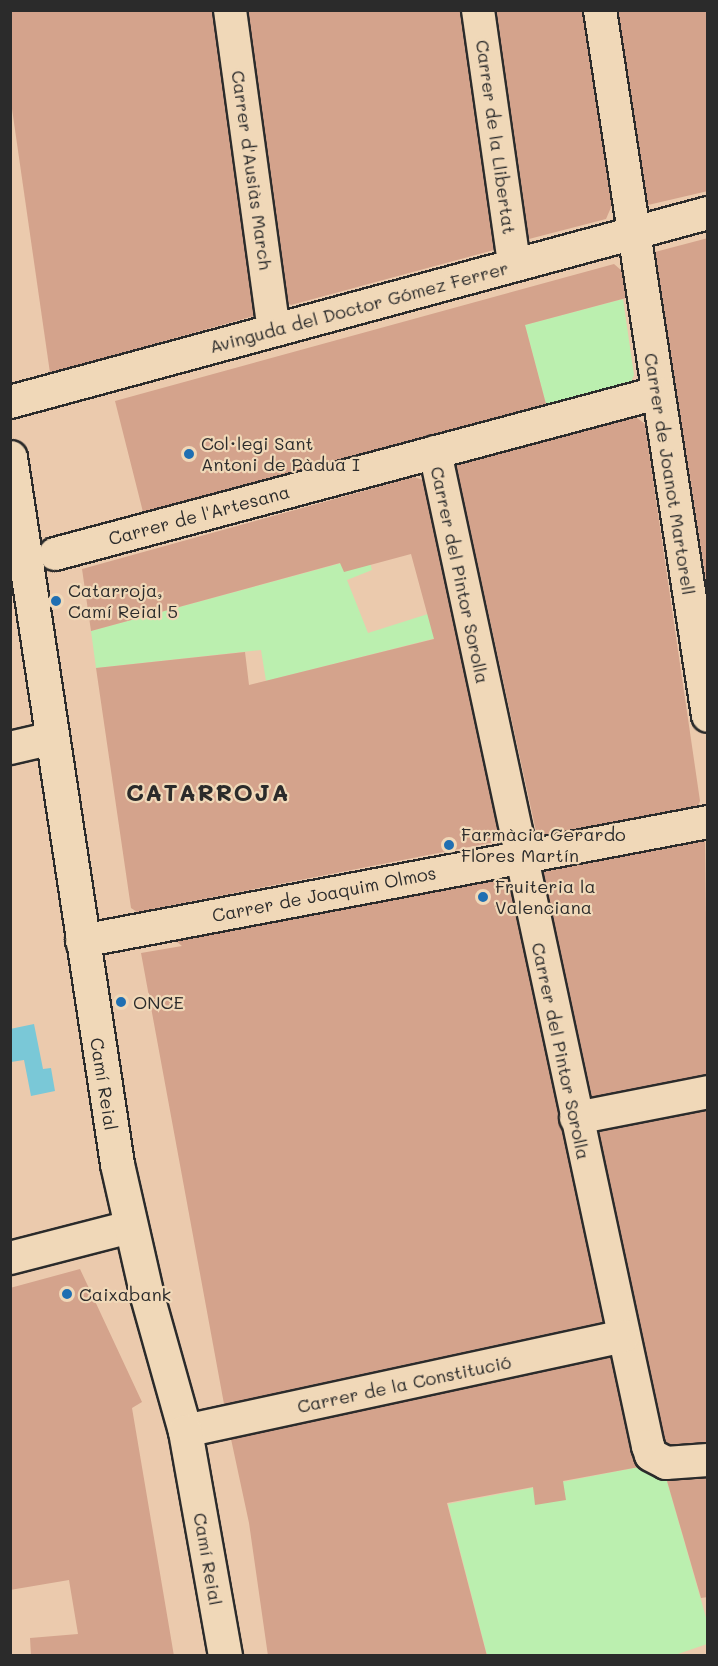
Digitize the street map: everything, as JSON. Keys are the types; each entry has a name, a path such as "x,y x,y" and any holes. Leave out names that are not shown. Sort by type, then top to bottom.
{"street":[{"name":"Carrer d'Ausiàs March","path":"230,10 274,330"},
{"name":"Carrer de la Llibertat","path":"478,10 514,264"},
{"name":"Carrer de Joanot Martorell","path":"600,10 708,716"},
{"name":"Avinguda del Doctor Gómez Ferrer","path":"10,402 708,213"},
{"name":"Carrer de l'Artesana","path":"55,554 657,393"},
{"name":"Carrer del Pintor Sorolla","path":"435,452 648,1446 651,1455 666,1463 708,1460"},
{"name":"Camí Reial","path":"10,457 14,508 53,738 82,941 130,1227 184,1431 225,1656"},
{"path":"10,748 53,738"},
{"name":"Carrer de Joaquim Olmos","path":"82,941 708,822"},
{"path":"576,1118 708,1092"},
{"path":"10,1258 130,1227"},
{"name":"Carrer de la Constitució","path":"184,1431 623,1336"}],"green space":[{"path":"623,299 634,375 631,382 546,404 525,325"},
{"path":"352,495 372,570 347,580 368,633 450,607 456,633 266,681 261,650 96,668 91,631 345,562"},
{"path":"639,1467 667,1481 707,1621 707,1644 675,1655 487,1655 448,1504"}],"water":[{"path":"34,1024 43,1069 51,1068 55,1091 31,1096 24,1060 11,1062 10,1029"}],"building":[{"path":"10,10 212,10 254,316 50,373 10,95"},
{"path":"248,10 460,10 494,250 291,305 288,303"},
{"path":"496,10 582,10 612,205 606,219 529,239"},
{"path":"618,10 708,10 708,191 648,205"},
{"path":"708,238 708,594 655,252"},
{"path":"614,264 622,271 626,298 525,325 546,404 143,512 115,401"},
{"path":"636,417 645,424 700,801 698,806 537,836 456,465"},
{"path":"414,477 423,480 500,841 137,912 131,908 96,668 245,652 249,685 434,639 411,554 344,572 340,563 91,631 82,569"},
{"path":"705,841 708,1074 592,1097 543,872"},
{"path":"504,879 509,882 603,1322 224,1404 141,953 182,946 176,941"},
{"path":"708,1110 708,1442 670,1445 665,1441 599,1132"},
{"path":"80,1269 142,1402 132,1408 174,1656 31,1656 30,1638 78,1634 69,1580 10,1590 10,1288"},
{"path":"611,1357 630,1450 639,1467 563,1481 566,1500 535,1505 533,1487 447,1503 487,1656 268,1656 249,1523 231,1439"},
{"path":"708,1478 708,1597 701,1598 667,1481"}],"place":[{"name":"Col·legi Sant Antoni de Pàdua I","path":"189,454"},
{"name":"Catarroja, Camí Reial 5","path":"56,601"},
{"name":"Farmàcia Gerardo Flores Martín","path":"449,845"},
{"name":"Fruiteria la Valenciana","path":"483,897"},
{"name":"ONCE","path":"121,1002"},
{"name":"Caixabank","path":"67,1294"}],"district":[{"name":"CATARROJA","path":"208,792"}]}
